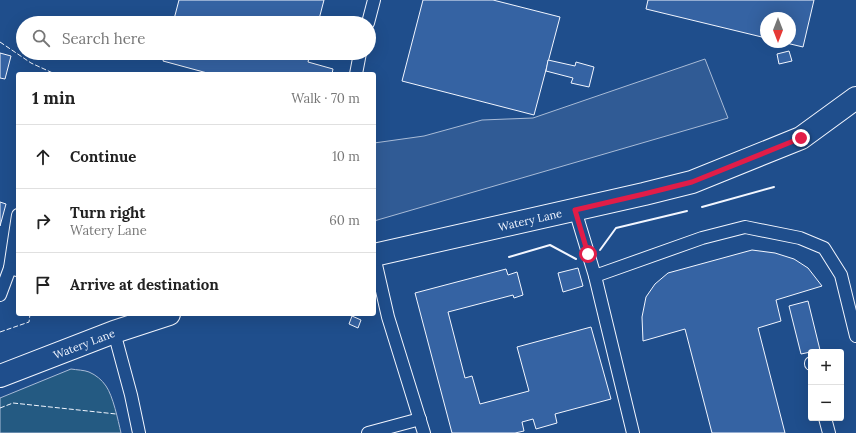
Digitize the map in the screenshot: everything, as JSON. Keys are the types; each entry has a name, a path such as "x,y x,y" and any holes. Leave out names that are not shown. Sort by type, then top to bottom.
{"main road":[{"name":"Watery Lane","path":"376,256 692,182 801,138 856,98"},
{"name":"Watery Lane","path":"0,376 114,332 163,316"}],"lane":[{"path":"370,16 374,0"},
{"path":"356,72 359,60"},
{"path":"575,210 595,276 633,433"},
{"path":"595,276 702,238 745,227 800,238 824,248 841,275 856,336"},
{"path":"0,295 14,269 16,242"},
{"path":"376,265 388,317 424,433"},
{"path":"114,332 138,432"},
{"path":"368,433 420,419"},
{"path":"826,421 829,433"}],"shaded area":[{"path":"705,59 728,118 376,220 376,143 424,136 482,120 533,118"},
{"path":"71,369 89,372 101,380 109,390 121,433 0,433 0,398"}],"building":[{"path":"179,0 324,0 320,16 175,16"},
{"path":"423,0 493,0 560,17 534,115 402,81"},
{"path":"648,0 814,0 803,47 796,45 796,12 760,12 760,37 646,9"},
{"path":"789,51 792,61 779,64 777,54"},
{"path":"0,53 11,56 5,79 0,78"},
{"path":"308,60 308,62 333,69 332,72 204,72 163,61"},
{"path":"548,60 575,66 576,62 594,67 589,87 571,83 573,78 546,71"},
{"path":"0,202 6,204 0,226"},
{"path":"752,250 775,253 794,259 808,268 822,286 776,300 781,321 758,328 785,433 712,433 685,329 643,341 642,317 646,297 655,284 668,273"},
{"path":"578,268 583,286 563,292 558,273"},
{"path":"506,269 508,275 517,272 523,295 514,298 513,295 448,312 465,378 472,376 480,404 529,391 517,347 591,327 611,399 555,414 557,423 536,429 533,419 522,422 524,431 515,433 452,433 415,293"},
{"path":"808,301 820,349 808,349 808,353 801,354 789,306"},
{"path":"352,316 361,320 358,328 349,324"}],"fence":[{"path":"0,42 16,53"},
{"path":"27,60 51,72"},
{"path":"0,332 29,322 30,316"},
{"path":"0,408 13,403 116,414"}],"wall":[{"path":"702,207 774,187"},
{"path":"600,250 616,228 687,211"},
{"path":"509,257 550,245 576,259"}],"route":[{"path":"588,254 575,210 692,182 801,138"}]}
